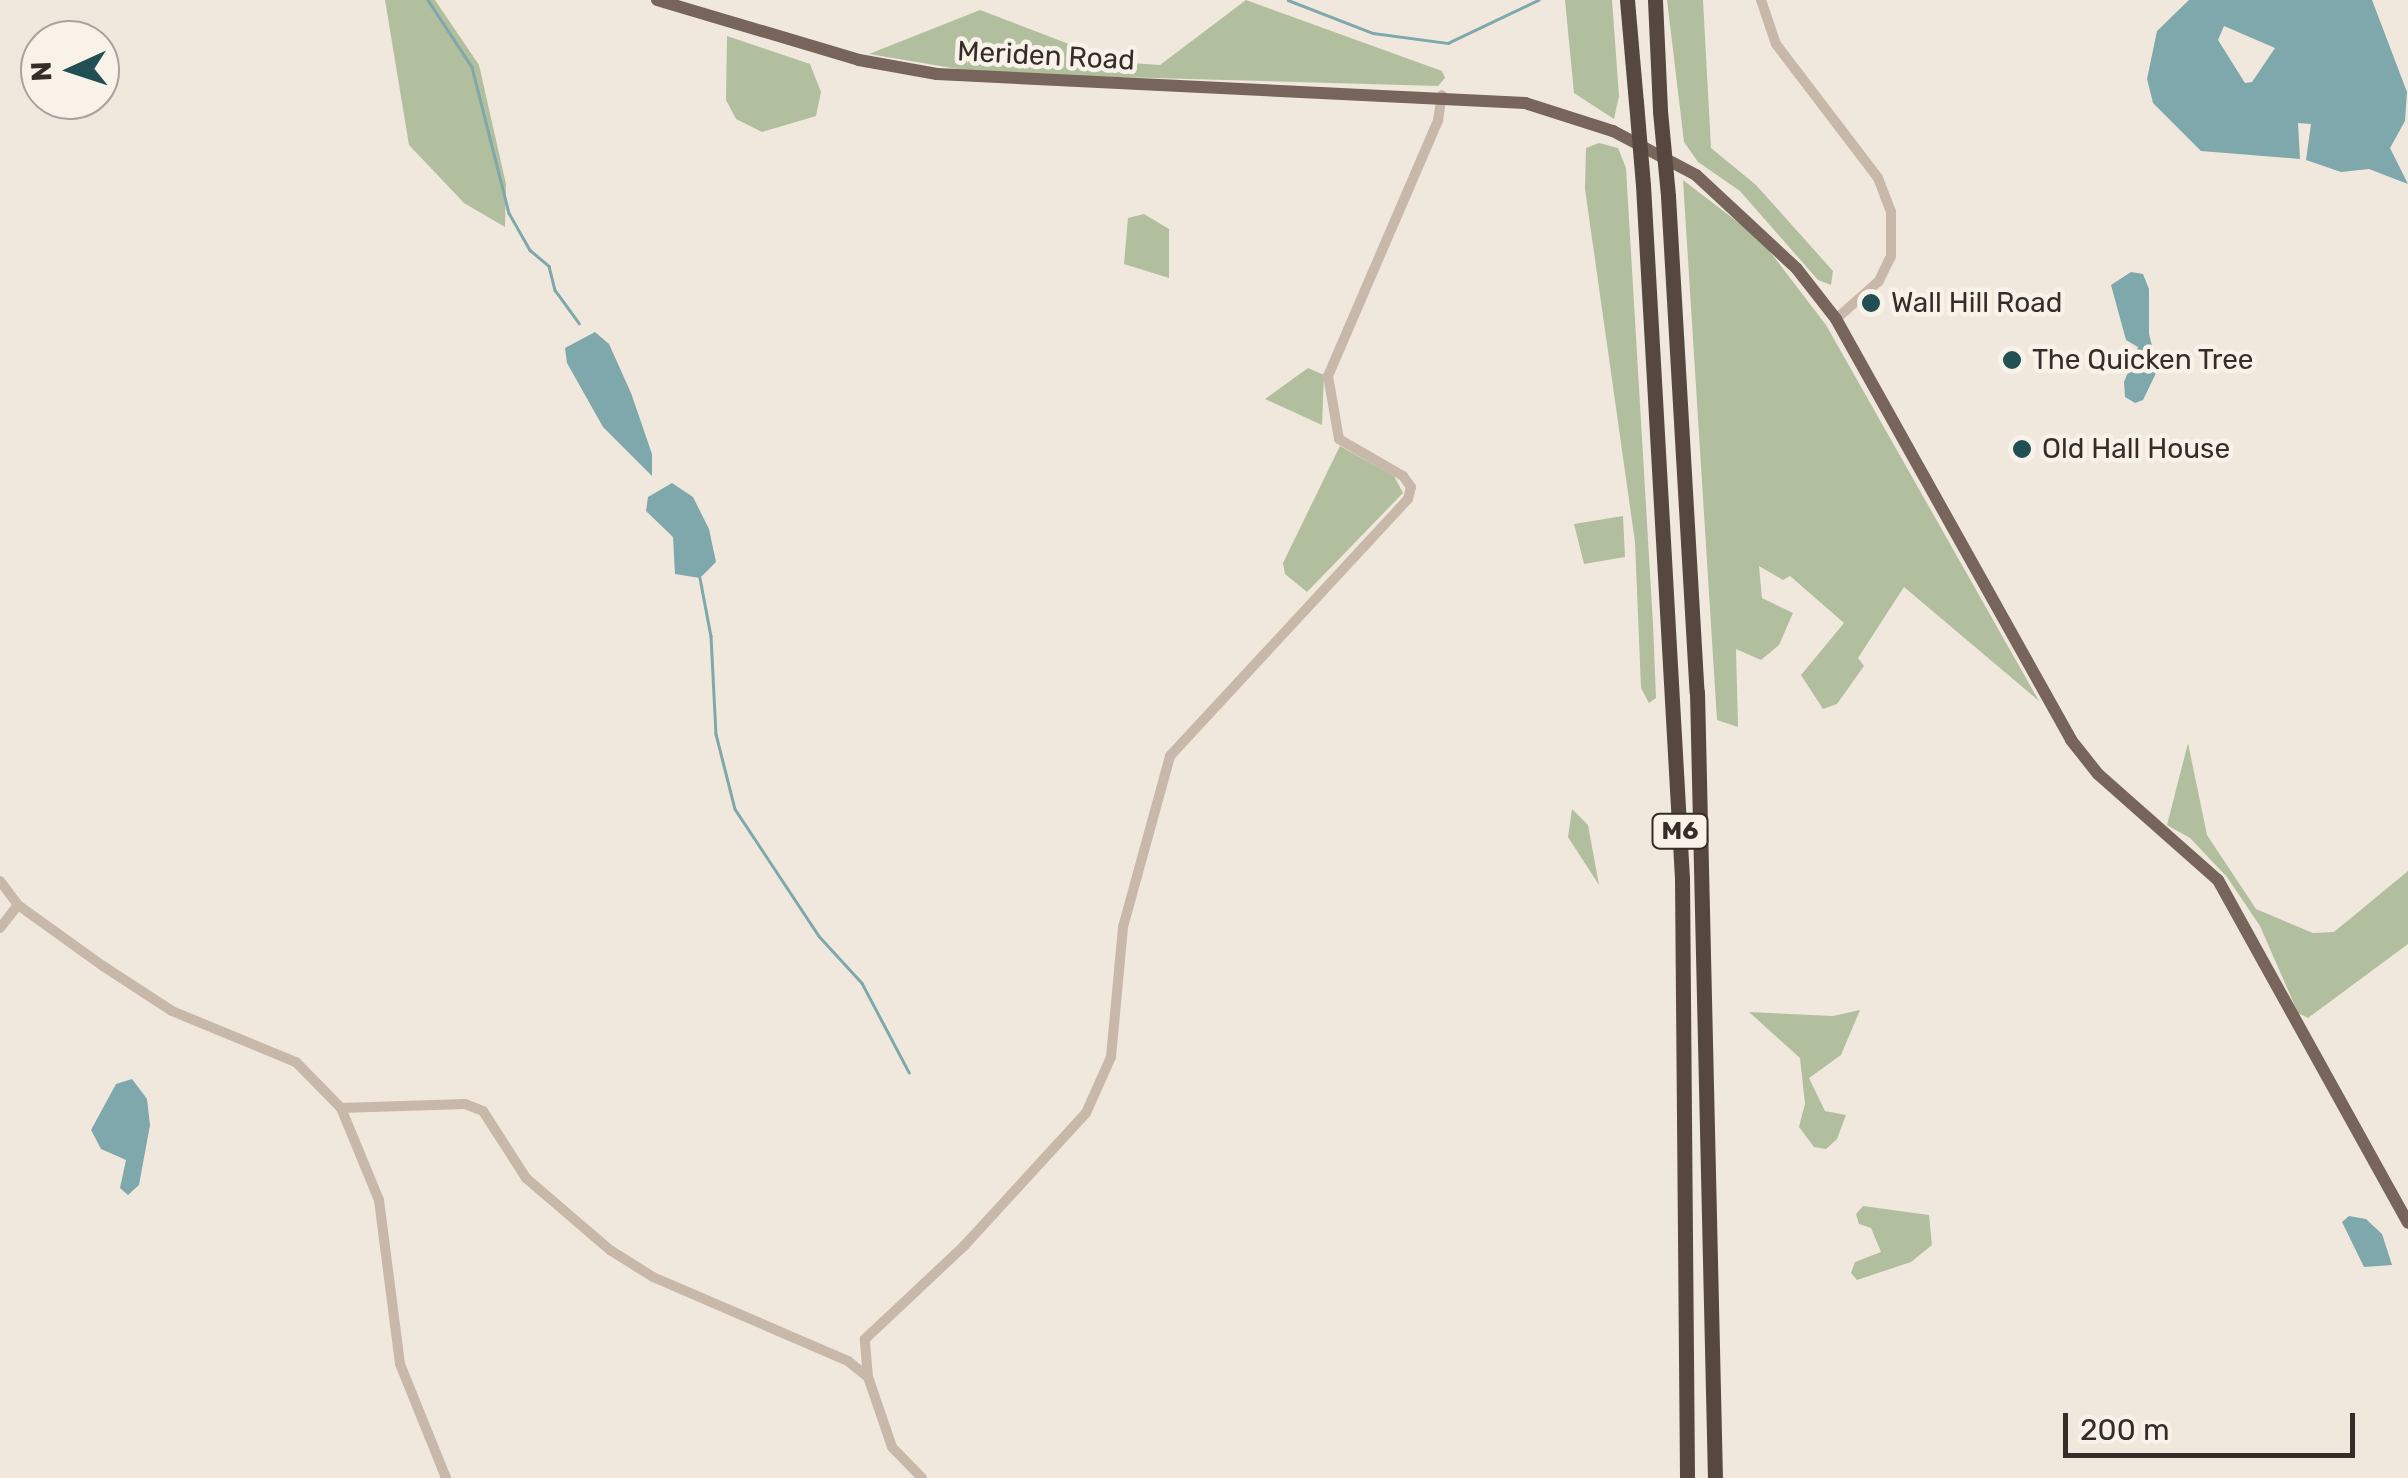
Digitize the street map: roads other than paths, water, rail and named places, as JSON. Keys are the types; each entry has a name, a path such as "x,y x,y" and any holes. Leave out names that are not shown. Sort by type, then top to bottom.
{"highway":[{"name":"M6","path":"1627,0 1643,185 1682,878 1687,1478"},
{"name":"M6","path":"1655,0 1698,729 1714,1478"}],"main road":[{"name":"Meriden Road","path":"657,0 859,60 937,74 1442,94 1561,112 1651,148 1743,214 1836,320 2048,707 2098,774 2218,880 2408,1223"}],"street":[{"path":"1761,0 1776,44 1878,178 1891,212 1890,256 1879,281 1836,320"},
{"path":"848,1361 865,1339 964,1246 1086,1114 1110,1057 1123,927 1170,756 1408,499 1411,487 1403,476 1339,439 1328,376 1438,120 1442,94"},
{"path":"0,881 18,906 172,1010 296,1062 342,1108 379,1200 400,1364 446,1478"},
{"path":"0,928 18,906"},
{"path":"342,1108 465,1104 483,1112 526,1178 610,1250 653,1277 848,1361 868,1376"},
{"path":"865,1339 868,1376 892,1447 922,1478"}],"water":[{"path":"2189,0 2372,0 2407,92 2405,121 2390,148 2408,184 2369,169 2341,172 2306,160 2311,124 2298,123 2300,159 2201,151 2153,103 2147,79 2157,31","holes":["2224,26 2275,48 2252,82 2245,83 2218,40"]},
{"path":"2131,272 2143,274 2149,289 2149,334 2158,369 2143,400 2135,403 2125,397 2124,382 2138,347 2126,340 2111,285"},
{"path":"595,332 609,344 631,393 652,454 652,476 603,427 567,363 565,348"},
{"path":"672,483 693,497 709,529 716,562 700,578 675,574 673,537 646,511 648,497"},
{"path":"132,1079 147,1099 150,1125 139,1185 128,1195 120,1188 126,1160 101,1149 91,1130 116,1084"},
{"path":"2349,1216 2366,1219 2382,1234 2392,1265 2364,1267 2342,1222"}],"waterway":[{"path":"428,0 472,67 509,213 530,250 549,266 555,290 579,323"},
{"path":"1288,0 1373,33 1448,43 1538,0"},
{"path":"700,578 711,636 716,734 735,809 819,936 862,983 909,1072"}],"place":[{"name":"Wall Hill Road","path":"1871,303"},
{"name":"The Quicken Tree","path":"2012,360"},
{"name":"Old Hall House","path":"2022,449"}]}
